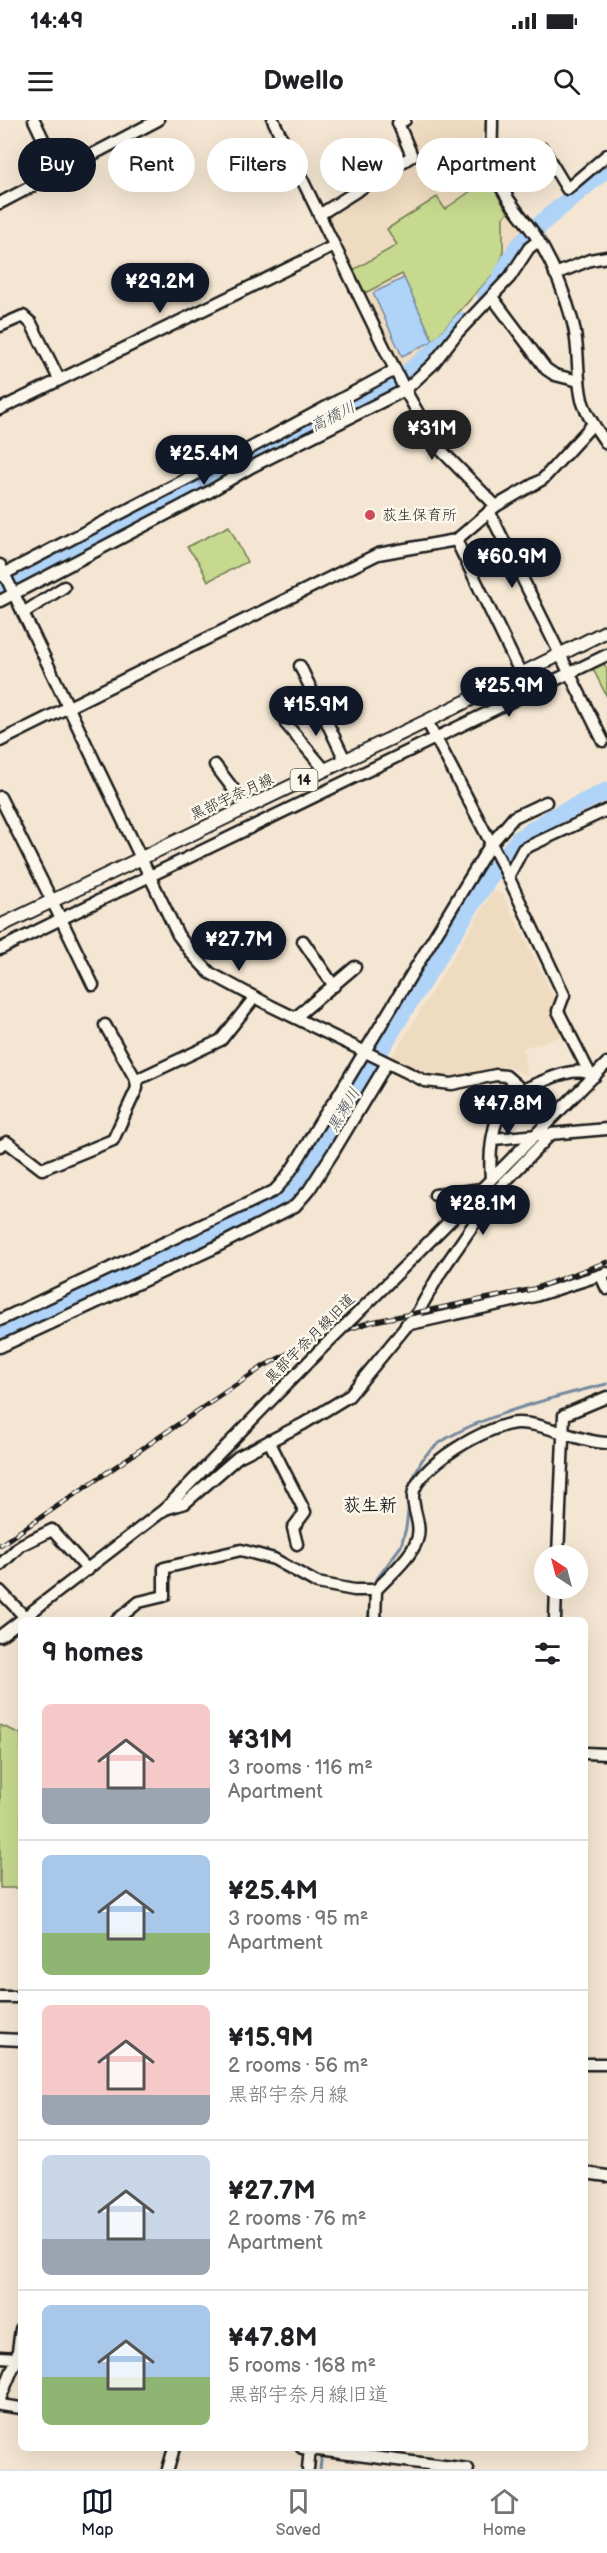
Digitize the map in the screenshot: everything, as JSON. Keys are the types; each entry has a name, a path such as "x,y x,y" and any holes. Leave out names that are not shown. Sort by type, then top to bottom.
{"main road":[{"name":"黒部宇奈月線","path":"0,926 427,721 607,631"}],"street":[{"path":"34,120 43,138"},
{"path":"96,153 158,120"},
{"path":"273,120 405,390 436,445 492,508 603,741"},
{"path":"319,216 412,156 398,123 405,120"},
{"path":"492,120 492,138"},
{"path":"557,172 567,189 607,155"},
{"path":"0,203 21,192"},
{"path":"504,192 538,241 555,274 573,323 578,347 579,381 583,402 593,424 607,444"},
{"path":"0,601 209,492 251,467 405,390 433,364 458,332 510,277 529,248 538,241"},
{"path":"0,409 334,246"},
{"path":"555,274 607,257"},
{"path":"492,297 546,369 555,375 579,381"},
{"path":"0,326 23,316 31,323 59,379"},
{"path":"395,370 230,459 1,572 14,594 178,935 210,974 425,1081 452,1084 496,1075 506,1076 522,1090"},
{"path":"0,741 378,554 456,540 492,508 543,479 593,424"},
{"path":"456,540 521,674"},
{"path":"23,613 64,588"},
{"path":"0,949 607,655"},
{"path":"300,666 345,760"},
{"path":"427,721 506,873 564,995 558,1011 592,1074"},
{"path":"286,723 325,770"},
{"path":"215,765 247,807"},
{"path":"0,797 93,985"},
{"path":"0,1320 274,1191 285,1180 322,1115 336,1099 514,817 546,802"},
{"path":"506,873 523,849 607,810"},
{"path":"303,941 334,986"},
{"path":"296,1017 356,967"},
{"path":"136,1080 221,1040 255,997"},
{"path":"0,1146 8,1142 42,1169 113,1140 137,1088 136,1080 105,1025"},
{"path":"0,1347 210,1250 295,1206 309,1190 334,1151 385,1062"},
{"name":"黒部宇奈月線旧道","path":"29,1617 165,1509 319,1351 534,1137 592,1074 607,1064"},
{"path":"491,1179 489,1160 493,1139 499,1115 507,1100 522,1090 572,1071 592,1074"},
{"path":"493,1139 607,1129"},
{"path":"165,1509 185,1503 238,1457 349,1396 418,1312 440,1273 498,1189 550,1135"},
{"path":"435,1195 482,1189"},
{"path":"406,1325 535,1296 604,1274 607,1289"},
{"path":"558,1545 564,1415 607,1397"},
{"path":"375,1617 376,1590 396,1570 415,1544 420,1526 413,1494 420,1479 430,1467 453,1450 500,1427 518,1423 563,1433 593,1443 607,1443"},
{"path":"269,1441 305,1512 292,1528 297,1544"},
{"path":"0,1565 21,1545 52,1530 88,1570"},
{"path":"121,1617 139,1602 164,1596 164,1568 241,1550 274,1559 317,1583 354,1590 376,1590"},
{"path":"0,1591 27,1617"},
{"path":"555,1617 556,1599"},
{"name":"黒部宇奈月線旧道","path":"0,1636 18,1624"},
{"path":"588,1753 607,1754"},
{"path":"0,1997 18,1997"},
{"path":"0,2039 18,2040"},
{"path":"588,2064 607,2064"},
{"path":"588,2173 607,2176"},
{"path":"0,2399 18,2351"},
{"path":"0,2357 17,2358"},
{"path":"0,2405 18,2408"},
{"path":"168,2469 173,2451"},
{"path":"308,2451 308,2469"},
{"path":"331,2451 468,2469"}],"shaded area":[{"path":"419,120 485,120 486,138 416,138 416,157 404,128"},
{"path":"416,160 416,192 498,192 506,208 525,232 517,240 500,269 429,347 400,370 326,217 365,192 404,192 404,167"},
{"path":"493,891 503,895 555,1000 552,1013 566,1035 523,1048 527,1076 509,1067 447,1079 425,1073 392,1057"}],"green space":[{"path":"469,192 496,192 508,212 503,218 503,255 496,271 433,341 402,274 363,294 353,270 397,245 387,229 437,197 445,209"},
{"path":"229,526 247,562 208,581 198,561 187,547"},
{"path":"603,662 607,669 607,697 592,667"},
{"path":"0,1725 18,1733 18,1888 0,1888"}],"water":[{"path":"404,278 433,341 402,356 373,293"}],"waterway":[{"name":"高橋川","path":"486,296 499,281 517,248 545,220 607,168"},
{"name":"高橋川","path":"0,589 389,388 437,349 463,321"},
{"name":"黒瀬川","path":"0,1336 267,1210 299,1185 403,1012 492,873 519,839 553,817 607,791"},
{"path":"411,1484 426,1455 460,1431 511,1411 607,1384"},
{"path":"368,1617 372,1586 401,1546 409,1503"},
{"path":"320,2469 322,2453"}],"railway":[{"path":"0,1545 264,1366 314,1340 371,1322 533,1289 607,1262"}],"place":[{"name":"荻生保育所","path":"370,515"}],"district":[{"name":"荻生新","path":"370,1505"}]}
